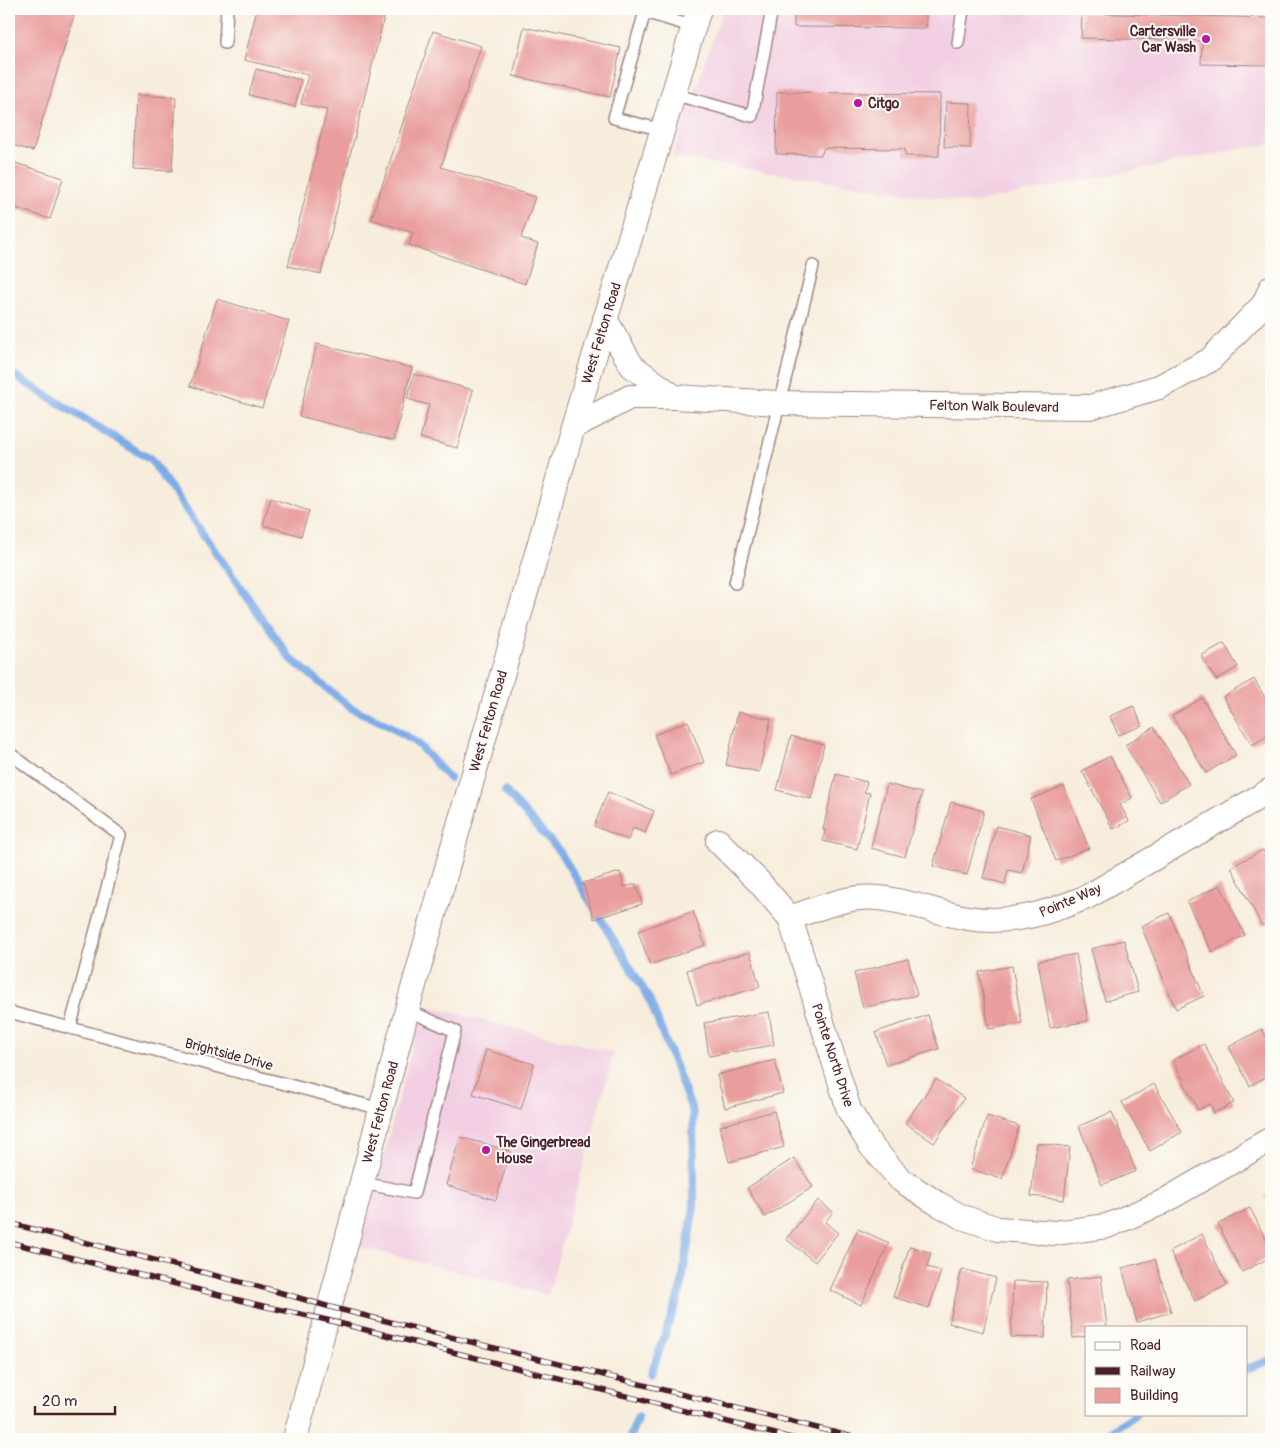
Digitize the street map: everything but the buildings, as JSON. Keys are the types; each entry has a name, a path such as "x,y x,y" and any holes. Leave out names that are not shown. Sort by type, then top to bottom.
{"street":[{"name":"West Felton Road","path":"295,1439 407,1010 522,601 696,18"},
{"name":"Felton Walk Boulevard","path":"573,427 630,398 674,397 778,403 1090,407 1160,387 1210,360 1264,304 1271,288"},
{"path":"605,319 632,366 674,397"},
{"name":"Pointe Way","path":"790,918 844,900 878,898 969,918 1000,921 1031,917 1056,910 1087,896 1271,790"},
{"name":"Pointe North Drive","path":"718,842 760,883 790,918 850,1110 871,1146 901,1180 934,1202 962,1217 998,1229 1054,1233 1107,1226 1161,1203 1271,1139"}],"lane":[{"path":"225,43 227,9"},
{"path":"673,94 752,116 772,9"},
{"path":"958,43 963,9"},
{"path":"663,130 614,118 645,12 696,18"},
{"path":"735,583 778,403 814,266"},
{"path":"9,753 121,835 70,1028"},
{"path":"362,1183 414,1193 455,1031 407,1010"},
{"name":"Brightside Drive","path":"9,1012 381,1109"}],"shaded area":[{"path":"723,9 1271,9 1271,143 972,203 672,157"},
{"name":"The Gingerbread House","path":"423,1005 614,1053 548,1295 360,1247"}],"waterway":[{"path":"9,372 151,460 290,658 351,708 384,723 418,744 449,778"},
{"path":"505,791 560,852 649,998 693,1113 694,1205 681,1289 651,1374"},
{"path":"1248,1368 1271,1360"},
{"path":"1101,1439 1133,1416"},
{"path":"629,1439 638,1417"}],"railway":[{"path":"9,1223 268,1289 330,1307 861,1439"},
{"path":"9,1242 263,1306 327,1320 795,1439"}],"place":[{"name":"Cartersville Car Wash","path":"1206,39"},
{"name":"Citgo","path":"858,103"},
{"name":"The Gingerbread House","path":"486,1150"}]}
